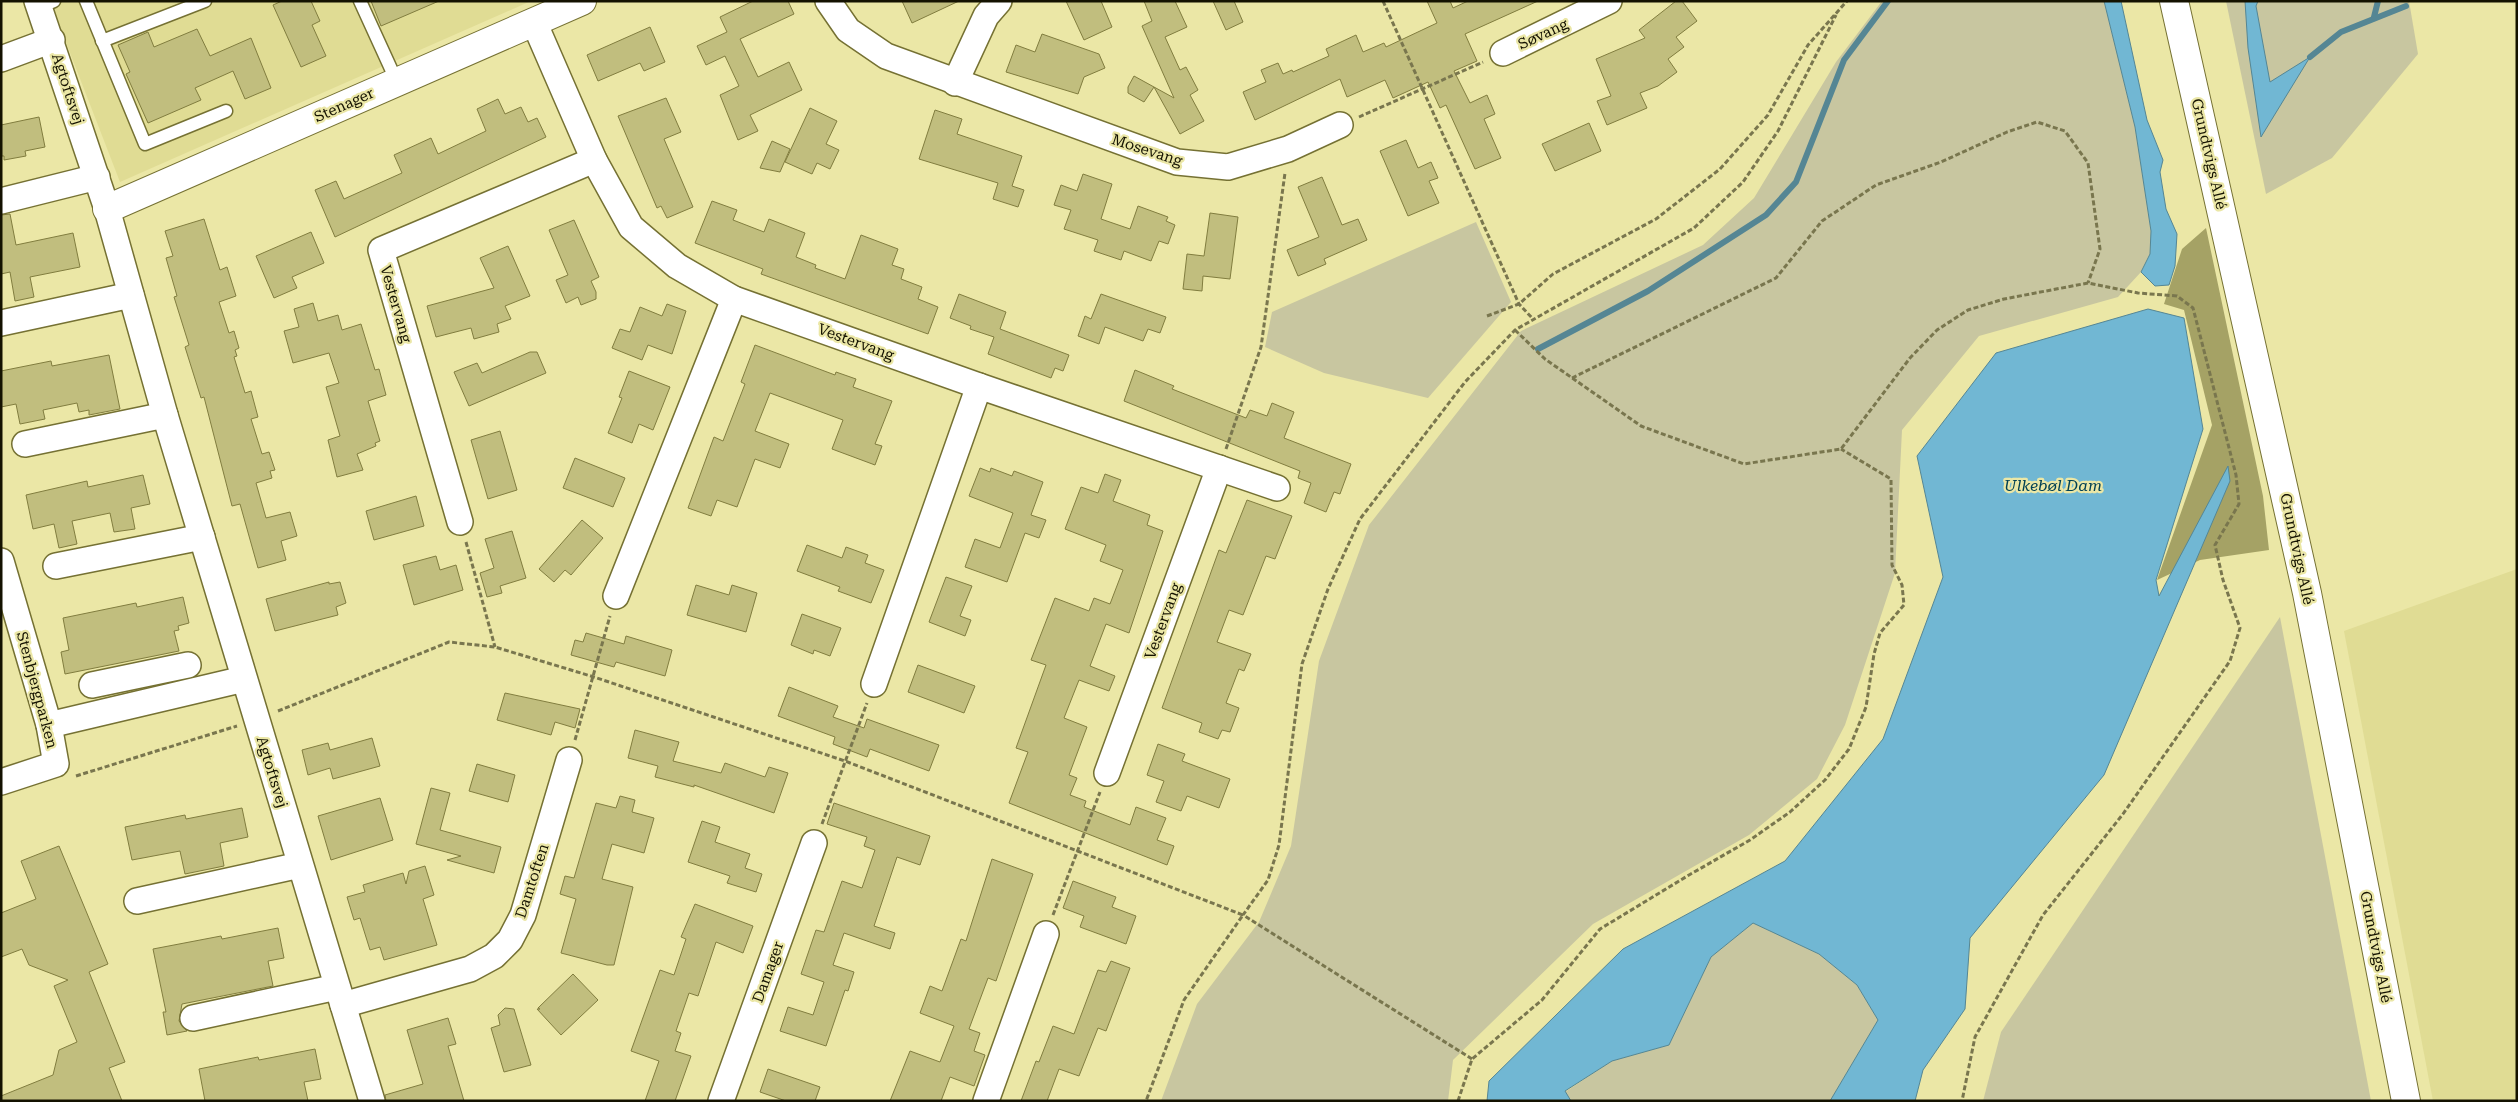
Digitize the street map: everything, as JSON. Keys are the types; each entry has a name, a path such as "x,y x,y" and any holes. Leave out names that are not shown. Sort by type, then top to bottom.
{"street":[{"name":"Stenager","path":"107,209 582,1"},
{"name":"Mosevang","path":"828,1 848,30 886,56 955,83 1177,162 1228,167 1288,149 1340,125"},
{"path":"955,83 986,16 999,1"},
{"name":"Søvang","path":"1503,53 1609,1"},
{"name":"Grundtvigs Allé","path":"2174,1 2307,593 2406,1101"},
{"name":"Agtoftsvej","path":"44,3 52,40 107,209 165,415 372,1101"},
{"name":"Vestervang","path":"534,22 594,160 631,227 677,266 734,299 979,386 1278,488"},
{"path":"1,59 52,40"},
{"name":"Vestervang","path":"460,522 381,250 594,160"},
{"path":"1,200 97,177"},
{"path":"1,323 131,295"},
{"path":"616,596 734,299"},
{"path":"874,684 979,386"},
{"path":"25,444 165,415"},
{"name":"Vestervang","path":"1107,773 1219,468"},
{"path":"56,566 202,537"},
{"name":"Stenbjergparken","path":"1,561 49,725 56,764 1,782"},
{"path":"92,685 188,665"},
{"path":"143,675 151,699"},
{"path":"49,725 151,699 244,679"},
{"name":"Damtoften","path":"340,996 470,969 494,956 510,940 523,915 569,760"},
{"name":"Damager","path":"721,1101 814,843"},
{"path":"136,901 300,865"},
{"path":"986,1101 1046,934"},
{"path":"193,1018 340,996"}],"lane":[{"path":"86,1 145,144 226,111"},
{"path":"102,41 205,1"},
{"path":"360,1 397,82"}],"path":[{"path":"1383,1 1518,304 1533,319"},
{"path":"1487,316 1518,304 1553,274 1656,219 1720,169 1768,115 1808,45 1847,1"},
{"path":"1146,1101 1184,1000 1268,880 1279,845 1302,664 1328,589 1360,519 1465,382 1515,330 1694,228 1743,182 1778,131 1836,15"},
{"path":"1340,125 1503,53"},
{"path":"1572,378 1776,278 1822,220 1876,185 1941,162 2007,132 2037,122 2065,131 2088,163 2100,249 2088,283"},
{"path":"1219,468 1261,347 1288,149"},
{"path":"1841,449 1910,358 1937,330 1968,310 2004,299 2088,283 2138,293 2177,296 2193,308 2236,475 2239,504 2215,545 2223,580 2240,628 2230,661 2123,814 2043,915 1975,1037 1962,1101"},
{"path":"1458,1101 1472,1059 1542,1000 1600,929 1688,874 1750,840 1790,812 1825,780 1849,749 1866,707 1874,654 1880,633 1904,604 1902,585 1892,564 1891,479 1841,449 1744,464 1641,426 1544,359 1515,330"},
{"path":"460,522 495,648"},
{"path":"569,760 616,596"},
{"path":"74,777 102,766 256,720 450,642 495,648 594,676 845,761 1243,915 1472,1059"},
{"path":"814,843 874,684"},
{"path":"1046,934 1107,773"}],"shaded area":[{"path":"50,1 531,1 120,182"},
{"path":"1882,1 2104,1 2135,127 2151,231 2150,254 2141,272 2118,297 1979,336 1902,430 1895,573 1845,725 1817,779 1749,835 1593,924 1453,1060 1448,1101 1161,1101 1197,1004 1259,922 1291,846 1319,661 1369,525 1521,331 1703,245 1754,198 1836,62"},
{"path":"2226,1 2409,1 2418,54 2332,158 2266,194"},
{"path":"1476,222 1511,302 1428,398 1324,373 1265,347 1272,312"},
{"path":"2206,228 2263,496 2269,550 2200,560 2157,580 2212,425 2184,310 2164,304 2182,249"},
{"path":"2517,569 2517,1101 2433,1101 2344,631"},
{"path":"2280,617 2371,1101 1983,1101 2001,1032"},
{"path":"1753,923 1819,954 1857,985 1878,1020 1830,1101 1571,1101 1565,1092 1612,1061 1669,1045 1711,957"}],"water":[{"path":"2104,1 2121,1 2147,120 2163,160 2160,172 2166,209 2177,234 2175,266 2169,285 2155,286 2141,272 2150,254 2151,231 2135,127"},
{"path":"2245,1 2258,1 2256,6 2270,82 2310,57 2261,137 2248,48"},
{"name":"Ulkebøl Dam","path":"2148,309 2184,318 2203,429 2156,580 2159,596 2228,466 2230,481 2104,775 1970,938 1965,1009 1923,1070 1915,1101 1830,1101 1878,1020 1857,985 1819,954 1753,923 1711,957 1669,1045 1612,1061 1565,1091 1571,1101 1487,1101 1489,1081 1623,949 1785,861 1883,739 1943,577 1917,456 1996,353"}],"building":[{"path":"282,1 311,1 320,21 312,25 326,56 301,67 273,5"},
{"path":"371,1 439,1 381,26"},
{"path":"753,1 788,1 794,14 740,39 758,77 789,62 802,90 750,115 758,131 738,140 720,95 739,86 725,56 706,65 697,46 727,32 720,17"},
{"path":"902,1 959,1 912,23"},
{"path":"1066,1 1101,1 1112,27 1084,40"},
{"path":"1144,1 1175,1 1187,27 1165,37 1180,70 1186,67 1198,90 1190,95 1204,121 1180,134 1154,87 1174,98 1142,26 1152,21"},
{"path":"1213,1 1234,1 1243,22 1226,30"},
{"path":"1427,1 1450,1 1453,8 1468,1 1538,1 1465,34 1477,61 1454,71 1470,103 1487,95 1495,114 1484,119 1501,158 1475,169 1446,105 1440,108 1428,82 1393,98 1385,80 1347,97 1340,79 1255,120 1243,92 1266,82 1261,70 1278,63 1283,74 1292,70 1293,72 1329,56 1326,49 1356,35 1363,52 1384,43 1386,47 1437,23"},
{"path":"1676,1 1682,1 1697,21 1676,37 1684,47 1668,59 1677,72 1658,86 1640,93 1647,108 1607,125 1597,101 1611,96 1596,59 1645,38 1639,30"},
{"path":"650,27 665,62 644,71 640,63 598,81 587,55"},
{"path":"197,29 210,56 251,38 271,88 245,99 233,71 195,88 201,100 148,123 126,74 130,72 118,45 148,32 154,47"},
{"path":"1042,34 1099,54 1105,68 1084,77 1078,94 1006,72 1016,45 1035,52"},
{"path":"1134,76 1154,87 1144,102 1128,93 1128,87"},
{"path":"666,98 681,132 664,139 693,207 667,218 661,206 657,208 618,116"},
{"path":"498,99 505,114 521,107 528,122 537,118 546,137 335,237 315,190 336,181 344,199 402,173 394,155 431,138 438,154 486,131 477,109"},
{"path":"810,108 837,121 826,144 839,150 830,169 817,163 812,174 785,162"},
{"path":"935,110 962,119 957,134 1022,156 1012,186 1024,190 1018,207 993,199 998,183 919,159"},
{"path":"39,117 45,147 25,151 26,156 4,160 4,156 1,156 1,125"},
{"path":"1589,123 1601,151 1555,171 1542,144"},
{"path":"1406,140 1418,168 1431,162 1438,178 1429,181 1439,203 1408,216 1380,151"},
{"path":"772,141 790,149 780,172 760,168"},
{"path":"1083,174 1112,184 1101,219 1130,229 1138,206 1168,217 1166,221 1175,225 1168,244 1159,241 1151,261 1124,251 1121,260 1094,251 1098,240 1064,229 1071,210 1054,205 1061,185 1077,191"},
{"path":"1322,177 1342,225 1358,219 1367,240 1324,259 1326,264 1298,276 1287,250 1319,237 1298,187"},
{"path":"712,201 737,210 733,220 764,232 769,219 805,233 796,257 816,265 815,268 845,279 861,235 898,249 892,265 904,269 901,279 922,287 918,299 938,307 928,334 761,274 763,269 695,243"},
{"path":"1210,213 1238,217 1230,279 1203,276 1202,291 1183,289 1187,254 1204,256"},
{"path":"10,214 16,245 73,233 80,267 30,277 34,297 15,301 10,272 1,274 1,215"},
{"path":"204,219 220,270 227,267 236,296 219,302 229,333 234,331 239,348 235,350 237,356 234,357 245,393 251,391 258,417 251,419 262,454 269,452 275,470 270,471 272,478 256,483 266,518 290,512 297,536 281,541 286,560 258,568 240,504 232,506 204,397 201,398 185,347 189,345 174,297 177,296 166,258 173,256 165,231"},
{"path":"574,220 599,277 591,281 596,292 596,299 581,305 578,297 566,303 556,280 568,275 549,230"},
{"path":"311,232 324,263 292,277 297,288 274,298 256,256"},
{"path":"508,246 530,296 505,306 511,319 497,324 499,332 474,339 471,328 436,337 427,306 494,288 480,258"},
{"path":"959,294 1006,312 1000,329 1069,355 1063,371 1055,368 1051,378 988,354 994,337 970,329 971,326 950,318"},
{"path":"1101,294 1166,317 1160,333 1148,329 1143,341 1105,327 1099,344 1078,336 1085,316 1091,319"},
{"path":"313,303 318,321 338,315 342,330 361,324 375,370 379,369 386,395 368,401 380,441 375,443 376,446 357,454 363,470 337,477 328,440 340,436 326,387 339,383 329,353 293,363 284,331 299,327 294,309"},
{"path":"667,304 686,311 672,354 648,345 642,360 612,348 620,329 630,332 640,307 662,316"},
{"path":"755,345 835,375 836,372 856,379 853,387 892,401 875,444 882,446 875,465 832,449 843,420 770,393 755,431 789,444 780,468 755,459 737,507 717,500 711,516 688,508 714,437 723,441 745,384 741,382"},
{"path":"530,352 537,352 546,373 469,406 454,372 477,363 482,373"},
{"path":"109,355 120,409 89,415 89,410 79,412 77,403 43,410 45,419 20,424 16,404 1,407 1,371 51,361 52,366"},
{"path":"1135,370 1174,386 1172,389 1246,418 1250,410 1267,416 1272,403 1294,412 1284,438 1351,464 1340,494 1334,492 1326,512 1304,503 1311,483 1298,478 1300,471 1124,401"},
{"path":"629,371 670,387 653,430 639,424 632,443 608,433 622,398 619,397"},
{"path":"500,431 517,490 488,499 471,440"},
{"path":"575,458 625,478 613,507 563,488"},
{"path":"980,468 990,472 991,468 1012,476 1014,471 1043,482 1031,515 1046,520 1039,538 1025,533 1007,582 965,567 975,539 1000,548 1013,513 969,496"},
{"path":"1105,474 1121,480 1113,501 1150,515 1147,525 1163,531 1129,633 1106,624 1090,666 1115,676 1109,691 1079,680 1064,718 1087,727 1069,775 1077,778 1070,795 1086,801 1084,807 1130,825 1136,807 1166,818 1157,840 1174,846 1167,865 1009,803 1028,752 1016,748 1046,665 1031,660 1055,598 1089,611 1094,598 1110,604 1123,570 1100,561 1106,545 1065,529 1081,487 1098,493"},
{"path":"143,475 150,504 131,508 135,529 114,532 110,513 72,521 77,544 59,548 54,524 33,529 26,495 87,481 88,487"},
{"path":"416,496 424,526 374,540 366,511"},
{"path":"1247,500 1292,516 1275,559 1266,556 1243,615 1229,610 1217,642 1251,654 1244,671 1239,669 1226,703 1239,708 1230,732 1222,730 1218,739 1199,732 1202,723 1162,708 1219,550 1226,553"},
{"path":"582,520 603,538 571,575 565,570 554,582 539,569"},
{"path":"512,531 526,578 500,586 502,593 487,597 480,573 494,568 485,539"},
{"path":"807,545 842,558 846,547 868,555 865,563 884,570 871,603 838,591 840,587 797,571"},
{"path":"436,556 440,570 456,565 463,590 414,605 403,565"},
{"path":"946,577 972,586 960,616 971,620 965,636 929,622"},
{"path":"329,582 329,584 340,582 346,603 336,607 338,615 275,631 266,599"},
{"path":"696,585 729,595 732,585 757,593 746,632 687,615"},
{"path":"183,597 189,623 178,626 179,630 174,631 179,651 65,674 61,652 69,650 63,618 136,603 137,607"},
{"path":"802,614 841,628 830,656 814,650 813,654 791,645"},
{"path":"586,633 624,644 626,636 672,650 665,676 616,662 614,667 571,655 575,640 583,642"},
{"path":"918,665 975,686 964,713 908,692"},
{"path":"789,687 838,706 833,717 864,728 867,719 939,745 929,771 870,749 867,757 833,744 835,737 778,716"},
{"path":"505,693 580,709 575,728 555,722 551,735 497,720"},
{"path":"635,730 679,742 673,761 721,773 725,763 765,777 769,767 788,773 774,813 694,785 694,787 655,777 658,766 628,758"},
{"path":"372,738 380,766 333,779 330,768 308,775 302,750 328,743 330,750"},
{"path":"1158,744 1185,754 1182,761 1230,779 1219,808 1187,796 1181,811 1156,802 1164,781 1147,775"},
{"path":"477,764 515,775 508,802 469,791"},
{"path":"431,788 450,793 440,830 501,847 494,873 447,860 461,856 416,844"},
{"path":"620,796 635,800 632,812 654,818 644,853 612,844 602,879 633,887 614,965 607,965 561,953 576,899 560,894 565,876 574,878 596,803 616,808"},
{"path":"380,798 393,840 331,860 318,816"},
{"path":"834,803 930,836 920,865 897,857 874,926 895,933 890,949 844,933 833,965 854,972 848,991 845,990 826,1046 780,1031 788,1007 813,1015 824,982 801,974 816,930 824,932 842,881 862,888 875,850 864,846 867,837 827,824"},
{"path":"242,808 248,837 220,843 224,866 185,874 180,851 132,860 125,827 185,815 186,819"},
{"path":"702,821 720,827 715,842 750,854 745,868 762,874 756,892 727,883 730,876 688,862"},
{"path":"59,846 108,964 89,972 125,1062 109,1068 122,1101 1,1101 1,1096 53,1075 59,1050 77,1042 54,986 68,980 29,965 22,949 1,957 1,913 36,899 21,861"},
{"path":"992,859 1033,874 996,981 988,978 969,1029 980,1033 974,1051 985,1055 974,1086 950,1077 941,1101 890,1101 910,1051 940,1062 954,1026 920,1013 930,986 942,991 961,939 966,941"},
{"path":"425,866 434,895 423,899 437,945 384,960 380,947 370,950 360,918 354,920 347,897 365,892 363,885 403,873 406,884 409,871"},
{"path":"1073,881 1116,897 1112,907 1136,916 1126,944 1080,927 1084,916 1063,908"},
{"path":"695,904 753,926 743,953 716,942 698,996 689,993 676,1031 681,1033 675,1051 691,1056 675,1101 645,1101 659,1061 631,1051 660,970 674,975 686,939 681,937"},
{"path":"278,928 284,958 268,961 273,986 182,1004 179,1021 187,1031 167,1035 163,1012 166,1012 153,949 221,936 222,939"},
{"path":"1111,961 1130,968 1106,1031 1098,1028 1079,1076 1059,1069 1047,1101 1021,1101 1036,1061 1039,1062 1053,1026 1074,1034 1098,970 1106,972"},
{"path":"573,974 598,1000 561,1035 537,1009 540,1009 538,1008"},
{"path":"505,1008 514,1009 531,1065 504,1072 491,1028 500,1025 498,1015"},
{"path":"448,1018 456,1044 448,1046 464,1101 386,1101 385,1095 423,1084 407,1030"},
{"path":"315,1049 321,1079 304,1082 308,1101 205,1101 199,1069 258,1057 259,1060"},
{"path":"768,1069 820,1087 815,1101 786,1101 760,1092"}],"waterway":[{"path":"1538,349 1648,291 1766,215 1796,182 1844,60 1888,1"},
{"path":"2374,17 2378,1"},
{"path":"2310,57 2341,32 2406,6"}]}
